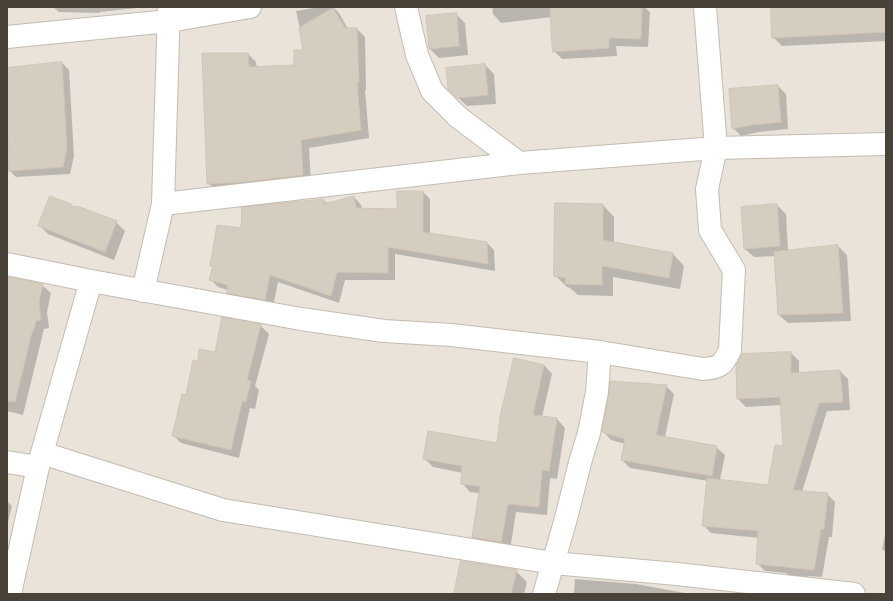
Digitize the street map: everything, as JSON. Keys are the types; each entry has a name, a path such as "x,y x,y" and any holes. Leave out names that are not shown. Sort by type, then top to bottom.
{"street":[{"path":"7,37 169,14 250,7"},
{"path":"406,7 417,55 432,91 458,117 519,164"},
{"path":"7,264 143,291 294,318 384,331 451,335 600,352 703,369 716,368 724,362 730,350 734,270 710,230 707,189 716,148 705,7"},
{"path":"143,291 163,204 169,14"},
{"path":"163,204 519,164 716,148 886,144"},
{"path":"10,594 40,460 91,281"},
{"path":"544,594 589,433 597,392 600,352"},
{"path":"7,462 40,460 223,510 553,562 854,594"}],"shaded area":[{"path":"7,7 886,7 886,594 7,594"}],"building":[{"path":"550,7 642,7 641,39 609,38 609,48 553,52"},
{"path":"771,7 886,7 886,32 772,38"},
{"path":"333,8 345,28 357,28 359,83 357,83 361,130 301,140 303,175 244,182 207,184 202,53 248,53 249,67 294,65 294,50 303,50 299,28"},
{"path":"457,13 459,46 429,49 426,16"},
{"path":"62,62 67,148 63,167 8,171 7,68"},
{"path":"485,64 488,95 457,98 448,89 446,68"},
{"path":"778,85 781,122 751,125 732,129 729,89"},
{"path":"397,191 423,191 423,232 487,242 488,264 388,247 388,273 337,272 331,296 270,275 265,300 227,293 228,285 209,280 213,266 210,266 217,225 241,228 242,207 324,199 324,204 354,196 356,208 397,209"},
{"path":"50,196 71,204 71,206 80,207 117,221 105,252 38,226"},
{"path":"555,203 603,204 603,240 673,253 669,278 602,266 602,285 565,284 566,278 554,276"},
{"path":"777,204 780,246 744,249 741,207"},
{"path":"838,245 843,313 778,315 774,252"},
{"path":"7,277 43,284 39,302 41,320 36,321 32,332 15,402 7,401"},
{"path":"222,317 261,324 247,380 251,381 246,402 242,401 231,450 172,436 182,394 186,395 193,360 198,361 199,349 215,352"},
{"path":"791,352 791,373 840,370 843,402 819,403 793,490 828,493 824,529 821,529 814,570 756,564 758,531 702,526 707,478 768,485 775,445 783,446 780,397 737,399 736,366 742,354"},
{"path":"514,358 544,365 533,415 557,418 549,471 542,470 539,507 508,504 501,542 472,537 480,486 461,484 462,466 423,459 428,431 497,443 500,417"},
{"path":"610,381 667,385 656,435 717,446 712,476 621,460 625,439 602,432"},
{"path":"461,561 517,570 511,594 454,594"}]}
